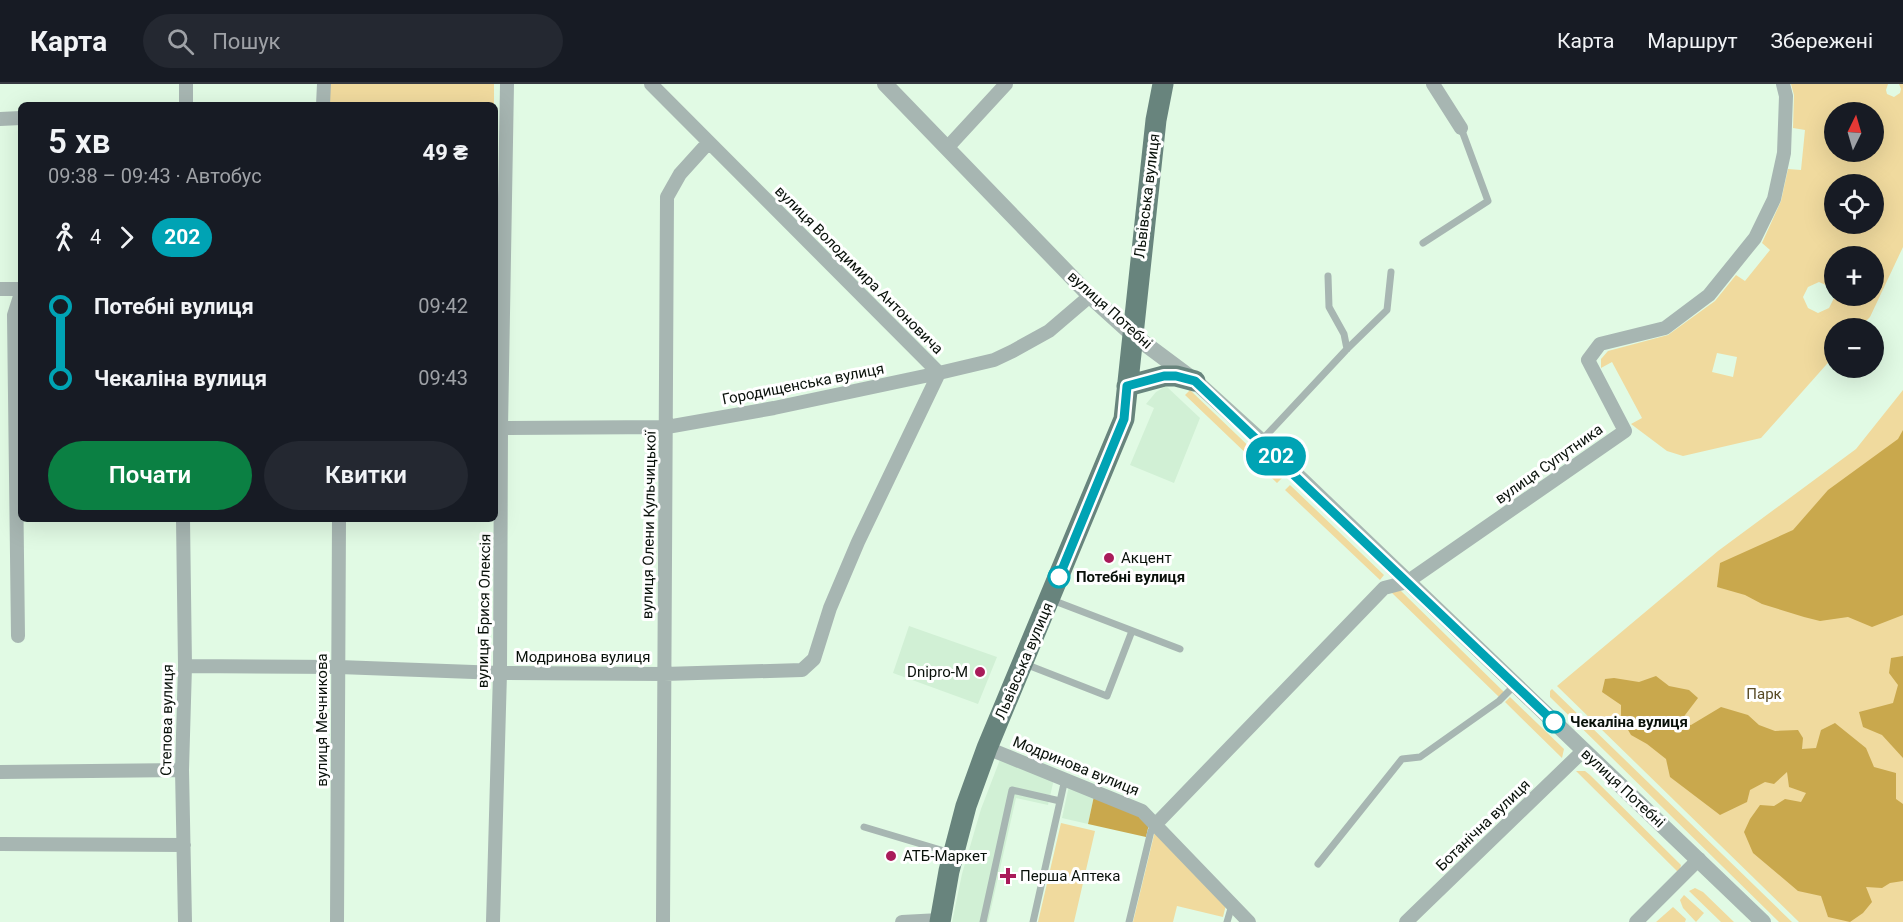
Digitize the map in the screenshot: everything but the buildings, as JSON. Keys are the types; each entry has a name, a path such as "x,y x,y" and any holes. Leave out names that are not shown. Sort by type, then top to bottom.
{"main road":[{"name":"Львівська вулиця","path":"940,921 953,854 966,806 987,748 1124,419 1156,120 1163,84"},
{"path":"1127,386 1164,376 1176,376 1195,381"}],"street":[{"path":"186,84 186,102"},
{"path":"323,102 324,84"},
{"name":"вулиця Брися Олексія","path":"493,922 500,673 501,136 507,84"},
{"name":"вулиця Володимира Антоновича","path":"651,84 939,373 858,542 830,608 814,659 802,670"},
{"name":"вулиця Потебні","path":"885,84 1090,296 1132,334 1195,381 1261,441 1763,922"},
{"path":"947,148 1006,84"},
{"path":"1432,84 1461,128"},
{"name":"вулиця Супутника","path":"1155,825 1384,588 1407,582 1625,431 1588,360 1600,344 1665,328 1709,295 1755,238 1773,199 1784,153 1786,96 1783,84"},
{"path":"0,118 18,118"},
{"name":"вулиця Олени Кульчицької","path":"663,922 667,197 680,174 708,143"},
{"path":"0,289 18,291"},
{"name":"Городищенська вулиця","path":"501,428 667,427 774,408 939,373 994,360 1013,351 1049,331 1090,296"},
{"path":"18,301 14,315 18,636"},
{"name":"Степова вулиця","path":"183,522 185,666 182,770 185,922"},
{"name":"вулиця Мечникова","path":"337,922 339,522"},
{"name":"Модринова вулиця","path":"185,666 339,667 500,673 664,674 802,670"},
{"name":"Модринова вулиця","path":"987,748 1142,811 1249,922"},
{"name":"Ботанічна вулиця","path":"1406,922 1583,751"},
{"path":"0,772 182,770"},
{"path":"0,844 184,845"},
{"path":"1636,922 1699,859"},
{"path":"902,922 940,921"}],"lane":[{"path":"1423,243 1488,201 1461,128"},
{"path":"1261,441 1387,310 1391,272"},
{"path":"1328,276 1329,307 1344,334 1347,350"},
{"path":"1050,599 1180,649"},
{"path":"1023,663 1107,696 1132,631"},
{"path":"1318,864 1402,759 1420,757 1499,701 1515,685"},
{"path":"1033,922 1065,779"},
{"path":"982,922 1012,790 1060,801"},
{"path":"1129,922 1151,831 1155,825"},
{"path":"864,827 953,854"},
{"path":"1227,922 1232,905"}],"shaded area":[{"path":"1166,386 1200,418 1174,483 1130,465 1154,408 1146,404 1156,392"},
{"path":"1903,430 1903,615 1872,627 1848,617 1820,621 1762,604 1745,595 1717,587 1720,563 1793,530 1828,490 1898,439"},
{"path":"909,626 997,657 978,704 893,673"},
{"path":"1903,656 1903,758 1882,735 1863,727 1859,712 1893,703 1898,685 1889,673 1891,658"},
{"path":"1656,676 1669,686 1689,690 1698,698 1679,723 1691,725 1721,707 1748,715 1759,725 1775,731 1798,730 1803,738 1802,749 1816,748 1821,730 1835,723 1866,748 1874,767 1896,773 1896,799 1903,804 1903,881 1890,883 1882,888 1866,887 1872,902 1863,913 1850,922 1828,917 1821,896 1798,891 1753,853 1744,832 1760,805 1774,806 1785,799 1801,802 1806,793 1789,787 1787,772 1774,784 1765,782 1750,790 1747,802 1720,815 1670,777 1666,759 1631,735 1621,718 1621,705 1602,692 1605,679 1639,682"},
{"path":"1001,757 1054,779 1048,805 1016,798 988,922 952,922 962,874 981,809"},
{"path":"1069,786 1094,796 1088,824 1062,818"},
{"path":"1094,796 1139,814 1149,824 1146,837 1088,824"}],"green space":[{"path":"328,84 494,84 494,102 328,102"},
{"path":"1791,84 1888,84 1887,94 1894,97 1900,93 1899,84 1903,84 1903,247 1884,287 1884,246 1824,246 1824,284 1819,282 1808,287 1803,297 1808,308 1818,313 1830,306 1875,306 1870,317 1824,318 1824,367 1761,438 1683,456 1667,451 1631,424 1642,418 1612,362 1601,368 1601,359 1608,351 1668,335 1715,301 1736,275 1745,281 1770,250 1762,243 1781,201 1788,169 1801,170 1805,130 1793,128 1794,95","holes":["1717,353 1737,357 1733,377 1712,372"]},
{"path":"1190,390 1282,478 1277,483 1185,395"},
{"name":"Парк","path":"1903,390 1903,922 1799,922 1557,686 1718,551 1856,449"},
{"path":"1290,485 1384,575 1380,580 1285,490"},
{"path":"1399,589 1504,692 1499,697 1391,592"},
{"path":"1552,689 1792,922 1779,922 1550,697"},
{"path":"1510,697 1564,749 1562,758 1505,702"},
{"path":"1576,771 1585,771 1590,775 1681,865 1679,873"},
{"path":"1061,823 1095,831 1074,922 1038,922"},
{"path":"1155,831 1226,905 1223,917 1177,906 1173,922 1133,922"},
{"path":"1695,888 1703,892 1734,922 1721,922 1689,891"},
{"path":"1684,895 1704,913 1696,922 1683,908 1680,900"},
{"path":"1673,907 1686,919 1685,922 1656,922"}],"bus line":[{"name":"202","path":"1059,577 1124,419 1127,386 1164,376 1176,376 1195,381 1261,441 1554,722"}],"place":[{"name":"Акцент","path":"1109,558"},
{"name":"Потебні вулиця","path":"1059,577"},
{"name":"Dnipro-M","path":"980,672"},
{"name":"Чекаліна вулиця","path":"1554,722"},
{"name":"АТБ-Маркет","path":"891,856"},
{"name":"Перша Аптека","path":"1008,876"}]}
